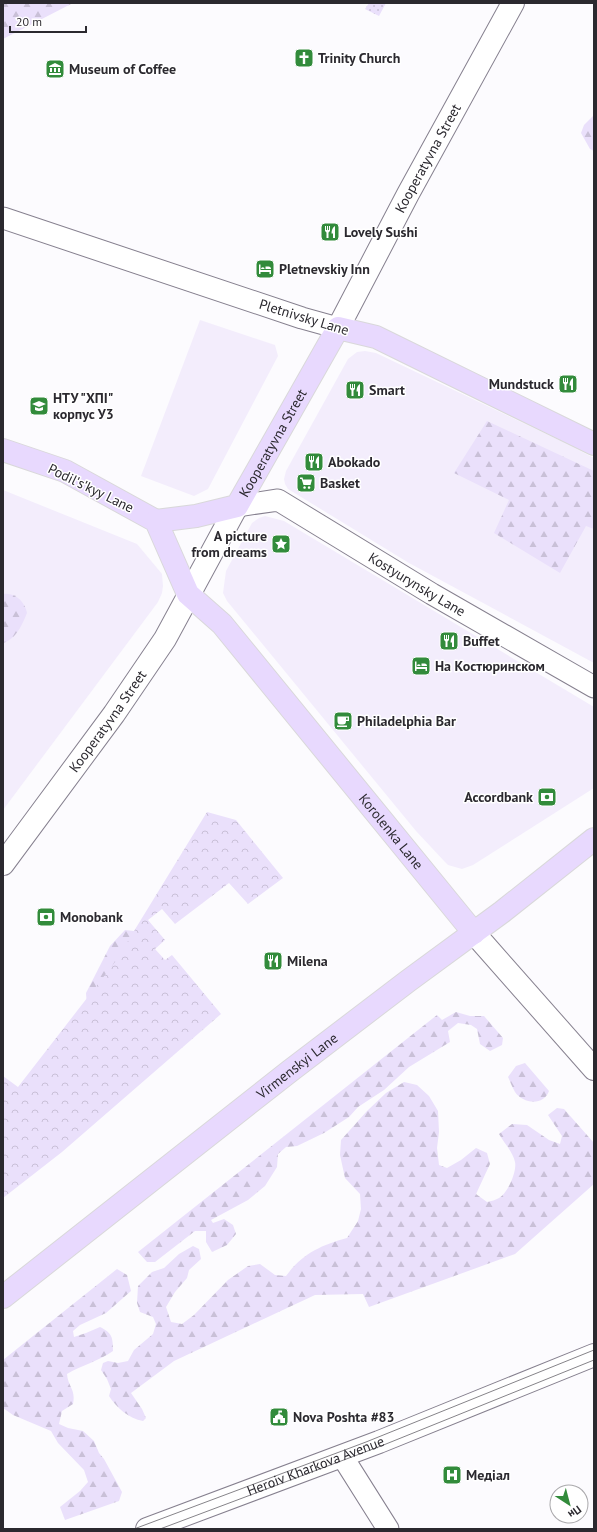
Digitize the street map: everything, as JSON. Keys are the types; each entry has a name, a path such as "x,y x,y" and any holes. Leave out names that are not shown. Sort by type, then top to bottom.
{"main road":[{"name":"Pletnivsky Lane","path":"338,328 376,337 594,444"},
{"name":"Kooperatyvna Street","path":"237,506 338,328"},
{"name":"Podilʹsʹkyy Lane","path":"3,450 65,471 156,521"},
{"path":"188,594 156,521 196,516 237,506"},
{"name":"Korolenka Lane","path":"188,594 222,624 474,933"},
{"name":"Virmenskyi Lane","path":"3,1297 403,984 474,933 594,839"}],"street":[{"name":"Kooperatyvna Street","path":"338,328 408,194 513,3"},
{"name":"Pletnivsky Lane","path":"3,218 302,318 338,328"},
{"name":"Kostyurynsky Lane","path":"237,506 278,500 432,594 594,687"},
{"name":"Kooperatyvna Street","path":"3,864 114,714 165,639 237,506"},
{"name":"Korolenka Lane","path":"474,933 594,1069"},
{"name":"Heroiv Kharkova Avenue","path":"147,1529 342,1456 594,1355"},
{"path":"342,1456 388,1529"}],"shaded area":[{"path":"200,320 275,345 278,356 208,489 194,496 141,476"},
{"path":"365,351 376,353 594,458 594,663 409,563 288,489 284,479 286,471 348,359 357,352"},
{"path":"3,490 137,544 162,574 163,586 158,602 3,810"},
{"path":"265,516 284,521 594,707 594,788 473,865 462,869 448,865 416,831 227,601 223,593 226,571 252,523"}],"green space":[{"path":"3,3 88,3 71,4 3,39"},
{"path":"369,3 386,3 379,16 365,9"},
{"path":"593,116 594,151 590,149 581,133 584,125"},
{"path":"487,421 594,471 594,529 586,526 560,573 494,533 509,500 454,473"},
{"path":"3,594 12,595 19,599 24,605 27,613 21,627 15,635 3,643"},
{"path":"207,812 236,820 283,878 248,904 229,883 175,924 162,909 148,920 165,940 155,949 165,960 172,955 221,1014 62,1152 3,1198 3,1076 18,1087 115,962"},
{"path":"125,930 134,931 138,944 87,1007 86,993 110,946"},
{"path":"456,1012 470,1016 484,1016 503,1038 502,1045 490,1051 480,1044 477,1029 471,1025 458,1023 448,1031 450,1042 409,1067 384,1090 358,1107 349,1117 324,1133 297,1146 286,1147 278,1154 277,1167 265,1186 248,1200 211,1220 213,1223 224,1219 233,1225 236,1234 227,1245 212,1252 206,1242 206,1231 195,1231 155,1262 147,1262 138,1252 437,1015 442,1020"},
{"path":"525,1063 549,1091 543,1099 533,1102 528,1101 519,1096 514,1090 508,1077 516,1066"},
{"path":"404,1082 417,1085 429,1096 438,1111 439,1132 437,1148 439,1165 447,1168 461,1160 476,1148 487,1153 490,1164 476,1194 487,1202 499,1198 506,1192 515,1171 514,1158 499,1134 512,1124 527,1125 549,1140 560,1144 562,1136 548,1115 557,1108 564,1109 594,1143 594,1184 515,1254 369,1307 363,1294 315,1295 174,1361 131,1393 142,1409 146,1418 143,1421 133,1418 123,1412 109,1396 111,1389 101,1370 103,1363 108,1361 118,1363 128,1361 134,1350 153,1334 156,1324 153,1317 140,1312 137,1303 138,1286 152,1272 164,1268 179,1254 193,1246 199,1249 201,1259 189,1270 187,1278 175,1292 166,1307 171,1322 182,1324 194,1315 228,1280 248,1266 260,1264 275,1275 286,1276 292,1268 313,1251 320,1247 347,1238 358,1221 361,1209 360,1194 345,1178 340,1155 341,1140 367,1111 386,1093"},
{"path":"117,1269 127,1275 131,1291 106,1313 80,1325 73,1331 74,1337 100,1327 107,1331 111,1336 113,1351 102,1358 67,1374 74,1399 73,1404 62,1411 59,1424 68,1428 83,1431 94,1441 99,1453 104,1459 122,1492 119,1501 65,1520 60,1507 80,1491 88,1482 84,1470 58,1443 51,1431 13,1415 3,1408 3,1360"}],"tram line":[{"path":"134,1529 366,1442 594,1350"},
{"path":"160,1529 381,1446 594,1360"}],"place":[{"name":"Trinity Church","path":"304,58"},
{"name":"Museum of Coffee","path":"55,69"},
{"name":"Lovely Sushi","path":"330,232"},
{"name":"Pletnevskiy Inn","path":"265,269"},
{"name":"Mundstuck","path":"568,384"},
{"name":"Smart","path":"355,390"},
{"name":"НТУ \"ХПІ\" корпус У3","path":"39,406"},
{"name":"Abokado","path":"314,462"},
{"name":"Basket","path":"306,483"},
{"name":"A picture from dreams","path":"281,544"},
{"name":"Buffet","path":"449,641"},
{"name":"На Костюринском","path":"421,666"},
{"name":"Philadelphia Bar","path":"343,721"},
{"name":"Accordbank","path":"547,797"},
{"name":"Monobank","path":"46,917"},
{"name":"Milena","path":"273,961"},
{"name":"Nova Poshta #83","path":"279,1417"},
{"name":"Медіал","path":"452,1475"}]}
